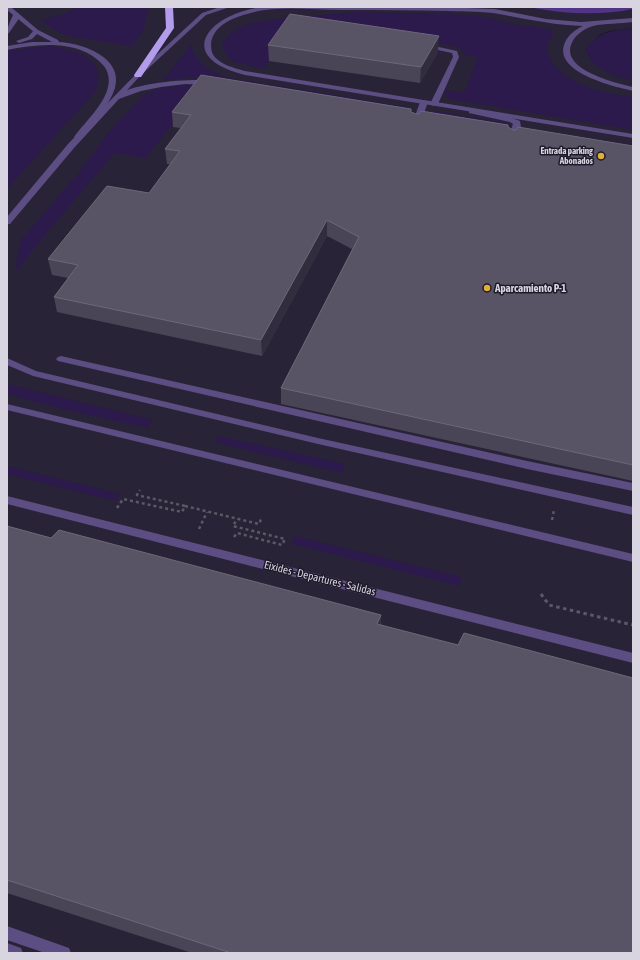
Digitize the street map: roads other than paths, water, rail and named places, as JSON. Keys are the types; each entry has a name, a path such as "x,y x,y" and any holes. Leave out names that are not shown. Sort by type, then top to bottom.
{"highway":[{"path":"138,76 170,28 169,7"}],"street":[{"path":"7,7 36,31 46,37 66,45 87,50 102,59 109,67 112,76 111,89 71,146"},
{"path":"7,222 71,146 138,76 204,14 227,7"},
{"path":"482,7 542,20 595,24"},
{"path":"501,12 421,8 302,8 248,11 235,16 216,27 208,43 208,51 212,58 225,67 245,73 633,136"},
{"path":"7,32 15,20 16,14"},
{"path":"633,20 595,24 584,27 574,33 567,44 567,55 574,64 588,76 633,89"},
{"path":"7,43 30,38 36,31"},
{"path":"7,48 28,44 66,45"},
{"path":"418,45 455,52 456,56 434,104"},
{"path":"116,98 148,87 174,83 199,82 218,84"},
{"path":"417,119 424,102"},
{"path":"456,107 512,120 517,123 517,127 511,141"},
{"path":"60,359 520,463 633,487"},
{"path":"7,361 33,373 318,441 633,510"},
{"path":"7,408 633,558"},
{"name":"Eixides - Departures - Salidas","path":"7,500 633,658"},
{"path":"7,933 64,953"},
{"path":"7,950 16,953"}],"place":[{"name":"Entrada parking Abonados","path":"601,156"},
{"name":"Aparcamiento P-1","path":"487,288"}]}
